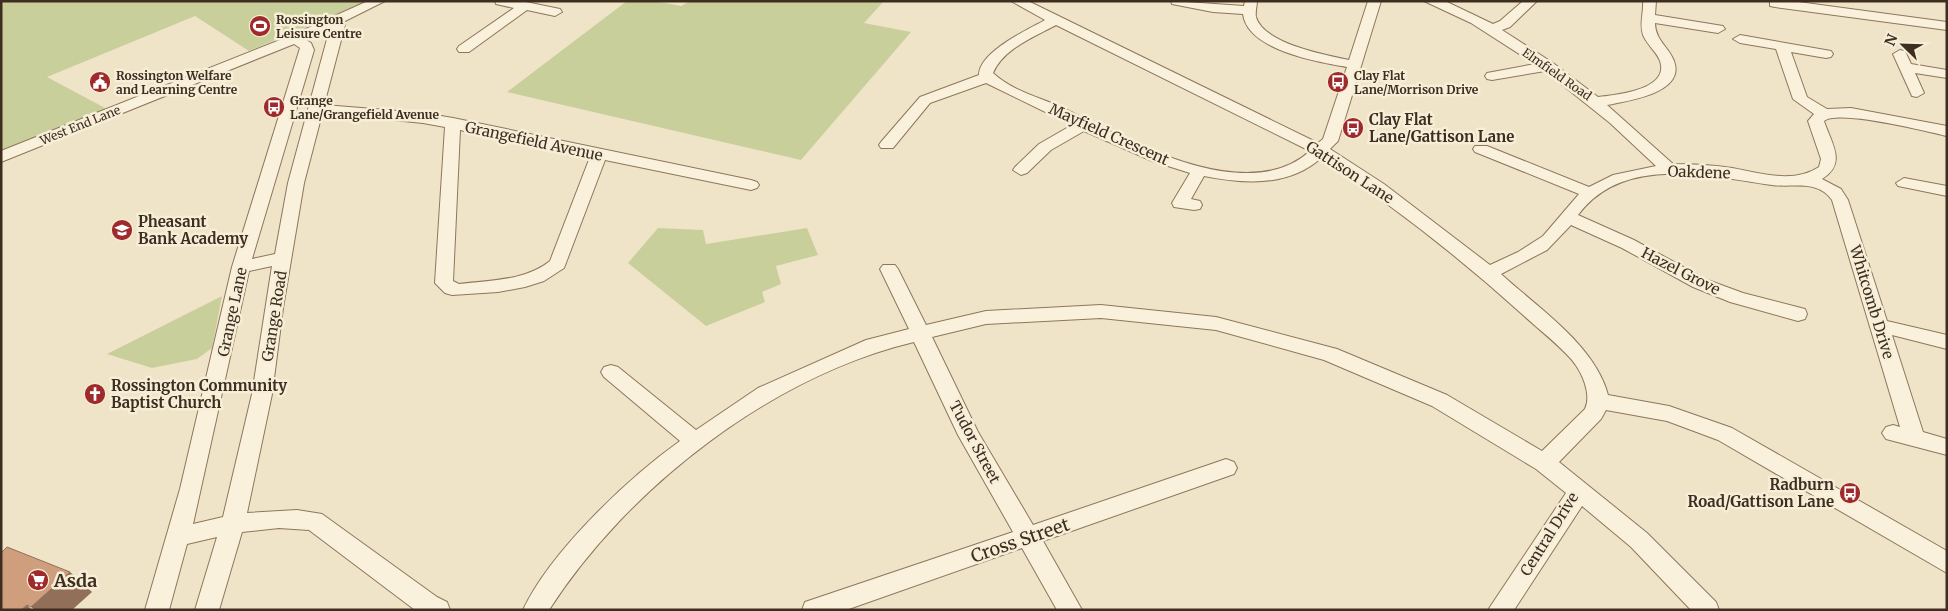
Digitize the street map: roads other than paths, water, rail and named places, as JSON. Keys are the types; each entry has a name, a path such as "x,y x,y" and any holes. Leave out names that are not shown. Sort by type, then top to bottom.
{"street":[{"name":"West End Lane","path":"1,157 336,22 379,1"},
{"path":"501,1 555,12"},
{"name":"Gattison Lane","path":"1017,1 1322,151 1378,188 1488,273 1579,355 1589,369 1597,388 1599,401"},
{"path":"1178,1 1213,8 1250,6 1254,25 1274,41 1303,54 1355,65"},
{"path":"1322,151 1334,134 1375,1"},
{"name":"Elmfield Road","path":"1430,1 1462,12 1492,29 1548,66 1597,102 1669,169"},
{"path":"1492,29 1505,24 1531,1"},
{"path":"1597,102 1644,93 1665,80 1669,71 1668,62 1651,38 1647,18 1649,1"},
{"path":"1775,3 1947,26"},
{"path":"464,49 526,6"},
{"path":"1647,18 1718,29"},
{"path":"887,145 925,100 988,78 985,74 986,70 1002,52 1056,20"},
{"name":"Grange Road","path":"207,610 233,524 262,394 296,183 338,25 336,22"},
{"name":"Grange Lane","path":"157,610 178,537 220,367 241,267 307,50 306,46 294,39"},
{"path":"1740,40 1826,54"},
{"path":"1782,46 1800,99 1825,114"},
{"path":"1900,54 1917,93"},
{"path":"1492,76 1548,66"},
{"path":"1906,68 1947,74"},
{"name":"Mayfield Crescent","path":"988,78 1139,150 1199,171 1251,179 1270,178 1314,159 1322,151"},
{"name":"Grangefield Avenue","path":"289,111 316,108 336,109 386,113 452,123 751,185"},
{"path":"1812,180 1828,169 1829,159 1816,121 1825,114 1836,112 1851,113 1947,131"},
{"path":"452,123 444,283 452,289 459,290 529,280 542,276 558,264 599,154"},
{"path":"1021,170 1045,147 1084,125"},
{"path":"1481,149 1590,193"},
{"name":"Oakdene","path":"1488,273 1540,246 1556,233 1590,193 1626,176 1669,169 1717,170 1788,181 1812,180"},
{"path":"1194,205 1180,203 1199,171"},
{"name":"Whitcomb Drive","path":"1812,180 1835,193 1840,200 1914,439"},
{"path":"1904,183 1926,192 1947,192"},
{"name":"Hazel Grove","path":"1568,217 1628,244 1699,283 1737,298 1798,314"},
{"path":"241,267 283,258"},
{"name":"Tudor Street","path":"889,269 969,435 1070,610"},
{"name":"Central Drive","path":"535,610 553,581 587,538 639,486 693,440 745,404 792,378 861,350 919,331 966,321 1020,313 1093,310 1179,317 1247,329 1293,341 1372,369 1481,422 1580,490 1500,610"},
{"path":"1880,326 1947,342"},
{"path":"611,372 693,440"},
{"path":"1544,464 1594,413 1599,401 1669,414 1725,434 1947,563"},
{"path":"1893,433 1947,447"},
{"name":"Cross Street","path":"814,610 1226,468"},
{"path":"1580,490 1639,540 1706,610"},
{"path":"178,537 233,524 288,518 314,521 428,605 438,610"}],"place":[{"name":"Rossington Leisure Centre","path":"260,26"},
{"name":"Rossington Welfare and Learning Centre","path":"100,82"},
{"name":"Clay Flat Lane/Morrison Drive","path":"1338,82"},
{"name":"Grange Lane/Grangefield Avenue","path":"274,107"},
{"name":"Clay Flat Lane/Gattison Lane","path":"1353,128"},
{"name":"Pheasant Bank Academy","path":"122,230"},
{"name":"Rossington Community Baptist Church","path":"95,394"},
{"name":"Radburn Road/Gattison Lane","path":"1850,493"},
{"name":"Asda","path":"38,580"}]}
